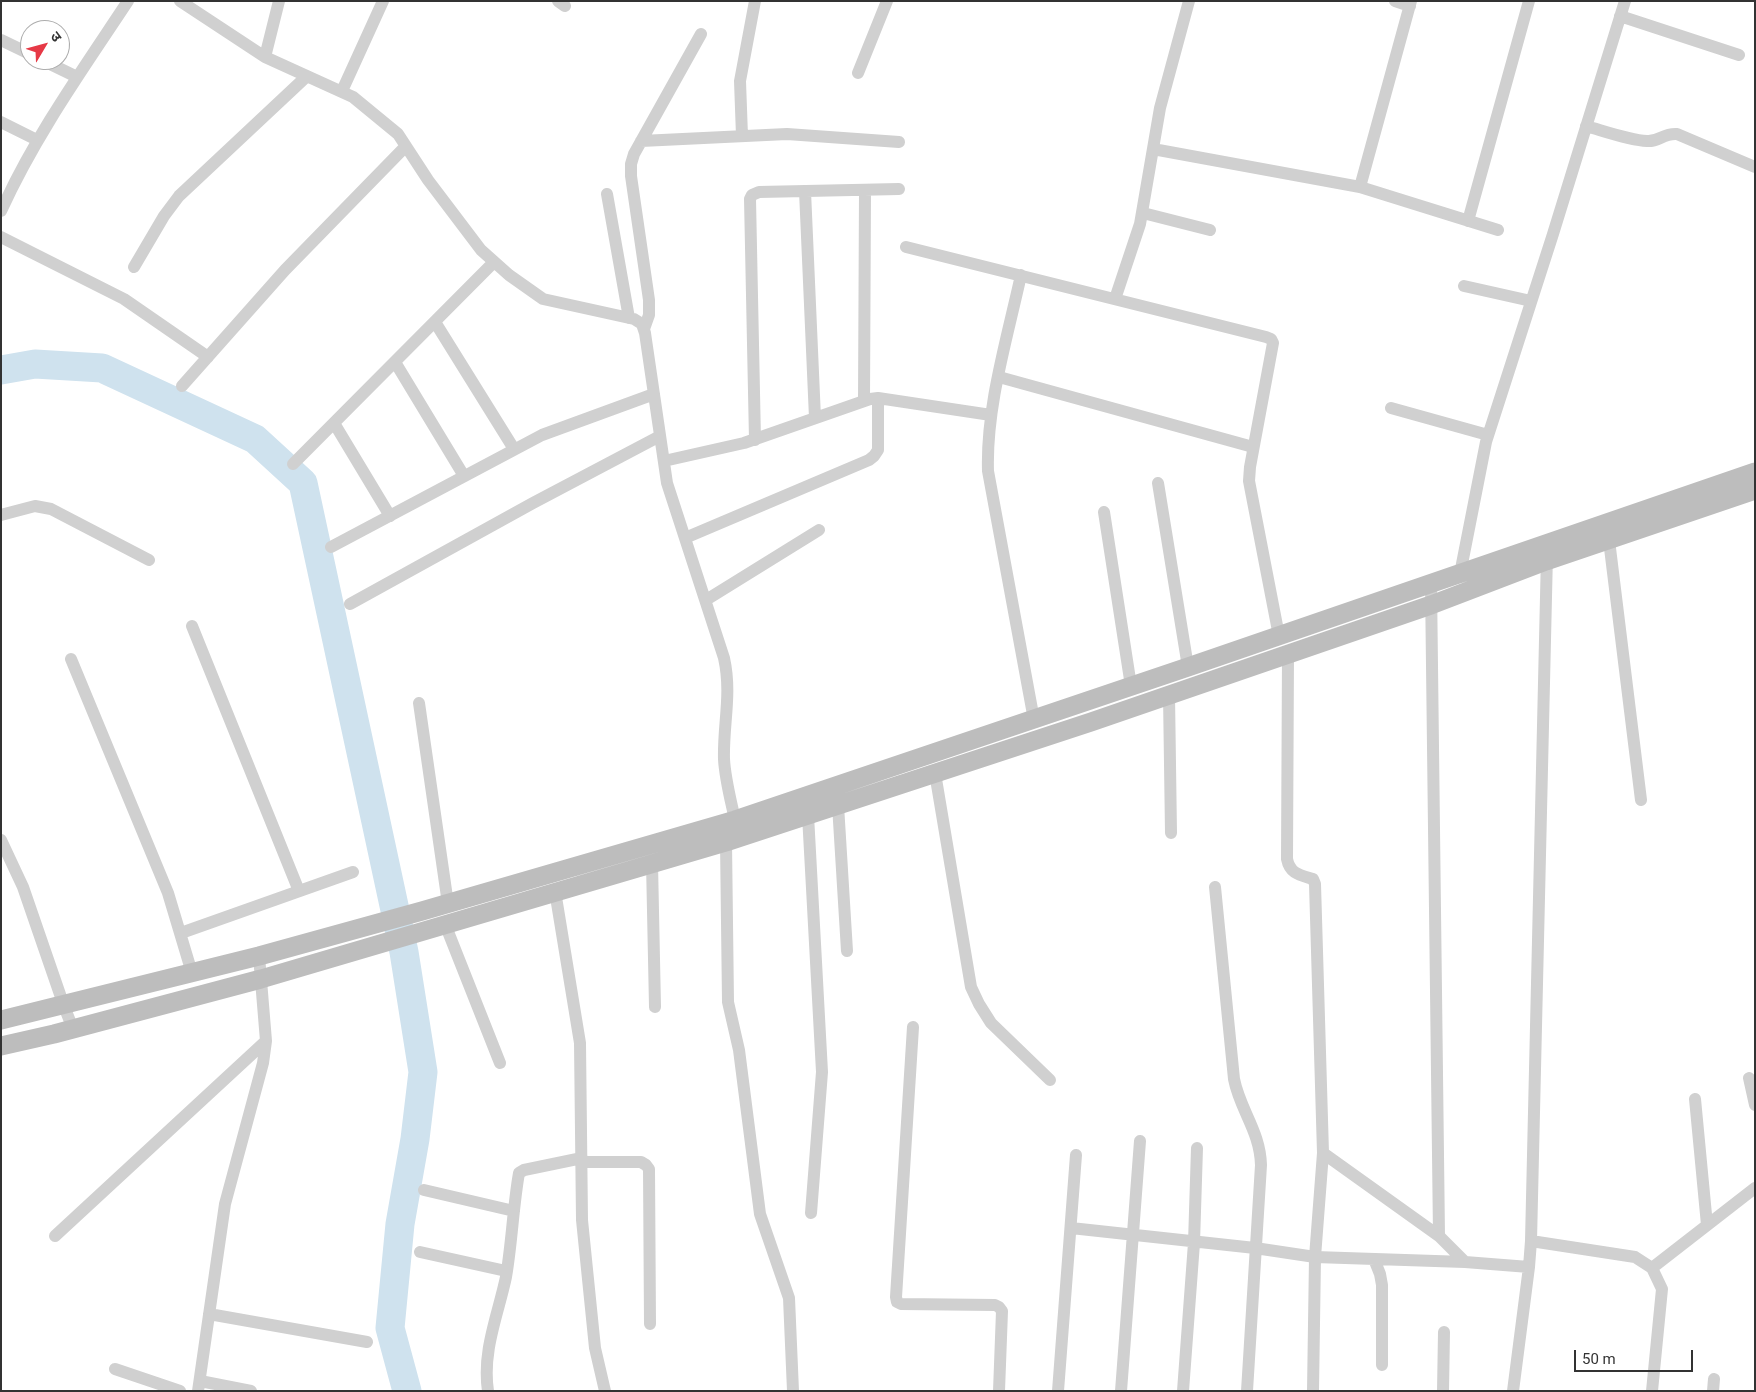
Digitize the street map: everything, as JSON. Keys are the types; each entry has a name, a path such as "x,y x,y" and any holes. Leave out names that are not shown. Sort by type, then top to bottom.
{"main road":[{"path":"1,1020 64,1006 260,956 376,923 424,920 445,924 726,842 1431,606 1547,553 1755,472"},
{"path":"1,1046 73,1029 261,979 381,943 424,920 448,904 735,820 1460,574 1609,540 1755,490"}],"street":[{"path":"1,211 17,176 37,140 128,1"},
{"path":"266,57 280,1"},
{"path":"342,91 383,1"},
{"path":"742,136 740,81 755,1"},
{"path":"858,73 886,1"},
{"path":"1115,299 1143,213 1160,108 1188,1"},
{"path":"1360,187 1411,3 1395,1"},
{"path":"1468,221 1529,1"},
{"path":"1460,574 1488,435 1624,1"},
{"path":"187,3 266,57 353,97 398,134 440,196 482,250 509,275 543,299 634,319 642,324 667,483 706,600 728,675 729,689 724,760 735,820"},
{"path":"1620,16 1739,55"},
{"path":"644,329 648,315 648,300 631,164 641,141 701,34"},
{"path":"1,40 20,49"},
{"path":"63,70 77,77"},
{"path":"134,266 164,216 179,196 307,76"},
{"path":"1,122 37,140"},
{"path":"1586,126 1646,141 1658,140 1668,133 1677,134 1755,167"},
{"path":"641,141 799,134 899,142"},
{"path":"182,386 285,270 406,146"},
{"path":"1153,149 1360,187 1498,230"},
{"path":"755,440 750,199 755,193 899,189"},
{"path":"864,400 865,190"},
{"path":"806,191 815,418"},
{"path":"607,194 629,318"},
{"path":"1143,213 1210,230"},
{"path":"1,237 124,299 208,357"},
{"path":"906,247 1271,339 1273,343 1253,447 1249,481 1279,636"},
{"path":"293,464 494,262"},
{"path":"1021,276 991,415 987,447 988,471 1034,720"},
{"path":"1464,286 1531,302"},
{"path":"435,322 514,449"},
{"path":"394,362 464,476"},
{"path":"999,377 1253,447"},
{"path":"331,548 542,435 654,394"},
{"path":"685,538 869,460 878,450 878,398"},
{"path":"664,461 729,448 864,400 878,398 991,415"},
{"path":"1391,408 1488,435"},
{"path":"334,423 390,516"},
{"path":"350,604 533,503 660,436"},
{"path":"1158,484 1188,667"},
{"path":"1,515 35,506 51,509 149,560"},
{"path":"1104,512 1131,686"},
{"path":"706,600 820,530"},
{"path":"1609,540 1641,800"},
{"path":"1513,1391 1529,1267 1547,553"},
{"path":"1431,584 1439,1236"},
{"path":"192,626 299,891"},
{"path":"1288,654 1287,859 1291,871 1313,879 1316,884 1323,1153 1315,1257 1313,1391"},
{"path":"71,659 168,893 192,973"},
{"path":"1169,695 1171,833"},
{"path":"419,703 448,904"},
{"path":"935,773 971,987 991,1023 1050,1080"},
{"path":"838,805 847,951"},
{"path":"808,815 822,1072 811,1213"},
{"path":"1,840 23,887 73,1029"},
{"path":"726,842 728,1002 739,1050 760,1214 789,1298 793,1391"},
{"path":"652,863 654,1007"},
{"path":"181,933 353,872"},
{"path":"1215,887 1236,1092 1258,1139 1261,1151 1247,1391"},
{"path":"555,891 580,1042 582,1220 594,1338 604,1391"},
{"path":"445,924 500,1063"},
{"path":"250,1391 199,1386 225,1204 263,1064 266,1041 260,956"},
{"path":"913,1027 897,1302 901,1304 996,1305 1000,1307 1002,1311 1000,1391"},
{"path":"55,1236 266,1041"},
{"path":"1749,1078 1755,1105"},
{"path":"1695,1099 1707,1225"},
{"path":"1122,1391 1140,1142"},
{"path":"1182,1391 1194,1243 1197,1148"},
{"path":"1323,1153 1439,1236 1465,1262"},
{"path":"1058,1391 1076,1155"},
{"path":"488,1391 486,1363 506,1271 519,1173 524,1170 582,1160 641,1162 646,1164 649,1168 650,1324"},
{"path":"1652,1268 1755,1188"},
{"path":"424,1190 514,1211"},
{"path":"1071,1228 1194,1243 1255,1248 1315,1257 1465,1262 1529,1267"},
{"path":"1530,1241 1635,1257 1652,1268 1662,1289 1652,1391"},
{"path":"420,1252 506,1271"},
{"path":"1374,1259 1382,1285 1382,1365"},
{"path":"209,1314 367,1342"},
{"path":"1443,1391 1444,1332"},
{"path":"115,1369 180,1391"}],"waterway":[{"path":"1,370 35,364 102,368 255,439 303,483 404,952 423,1072 415,1139 400,1224 390,1328 407,1391"}]}
